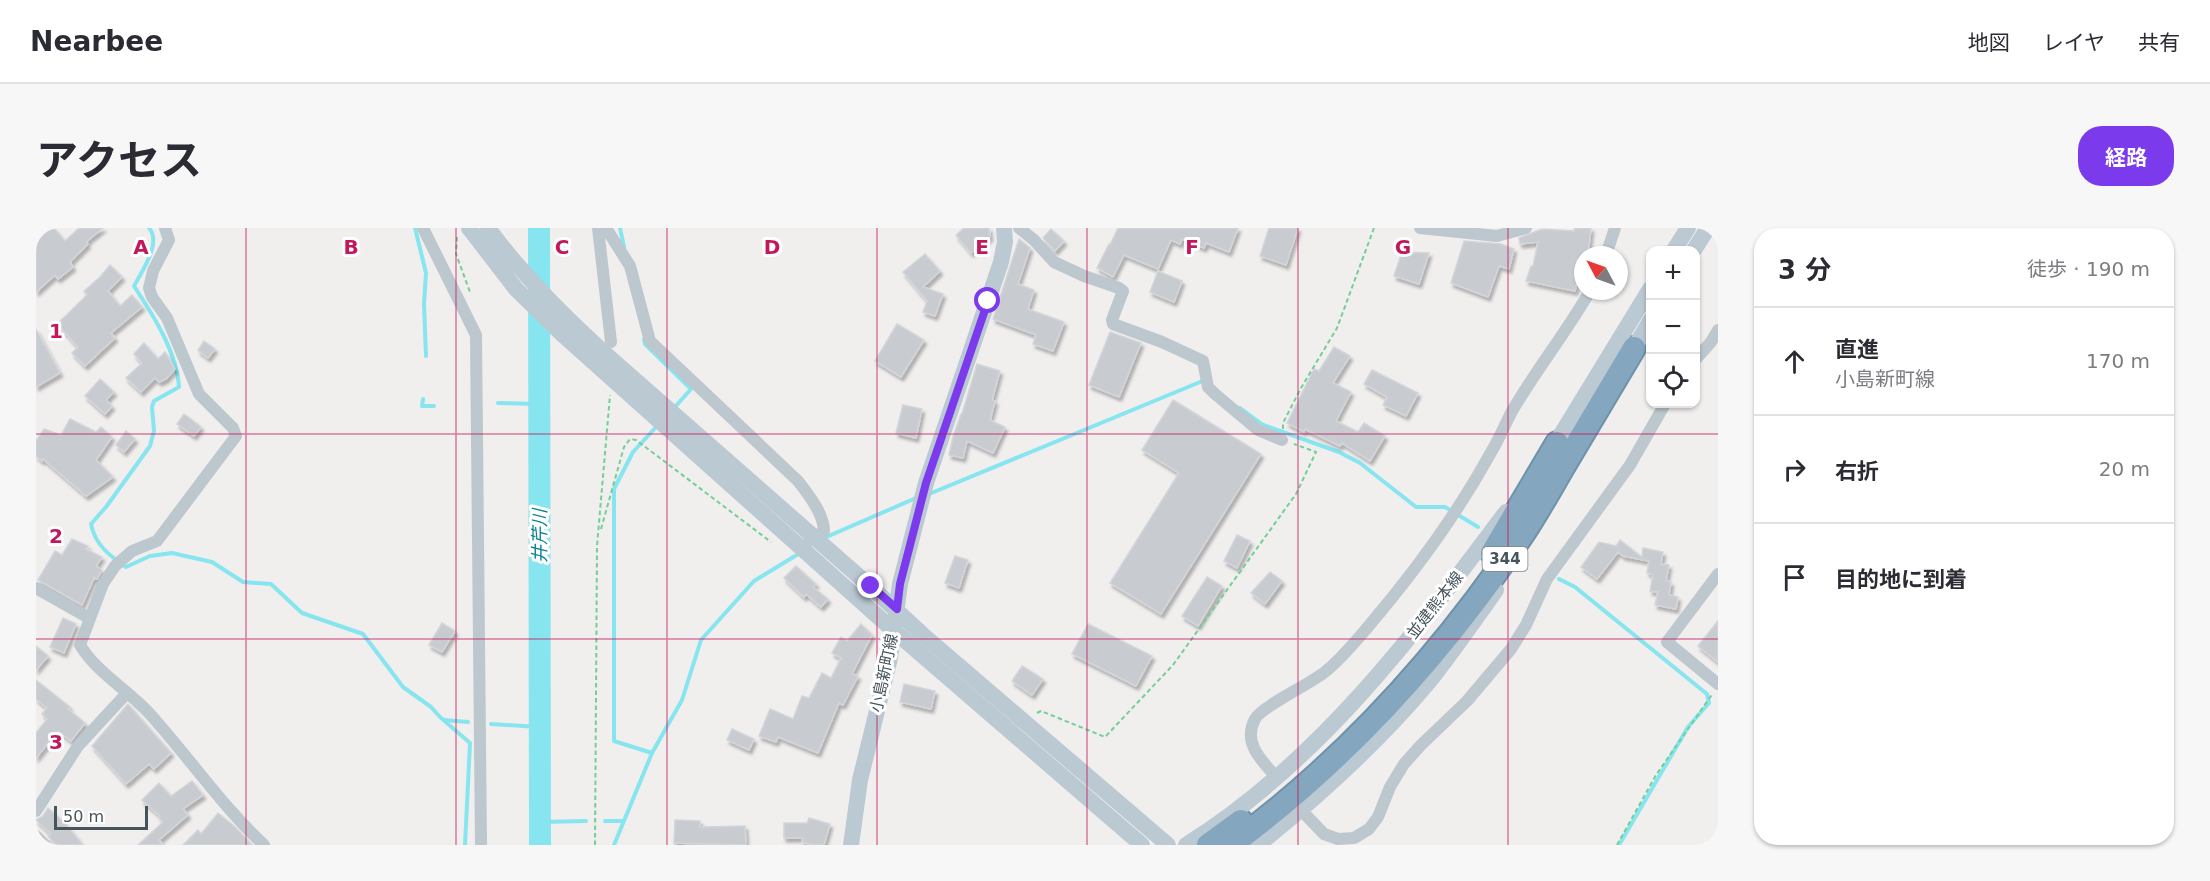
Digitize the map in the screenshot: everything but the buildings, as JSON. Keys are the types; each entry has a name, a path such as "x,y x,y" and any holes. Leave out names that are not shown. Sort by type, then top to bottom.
{"highway":[{"name":"344","path":"1208,845 1342,744 1425,665 1525,531 1634,348"},
{"name":"344","path":"1231,845 1303,788 1449,615 1476,579 1516,516 1557,443"}],"main road":[{"name":"小島新町線","path":"851,845 860,780 890,658 900,584 926,483 1001,262 1010,228"},
{"path":"1677,246 1688,228"},
{"path":"1697,246 1708,228"},
{"path":"477,230 611,360 897,609 923,635 1168,845"},
{"path":"477,230 516,289 611,378 893,630 1142,845"},
{"name":"並建熊本線","path":"1186,845 1221,824 1277,778 1386,666 1444,596 1557,443 1646,296"},
{"path":"1258,845 1301,810 1375,740 1427,683 1475,621 1546,515 1646,328"}],"street":[{"path":"165,228 169,240 153,271 149,288 152,297 167,318 199,394 233,428 236,436 156,541 132,551 115,566 103,584 80,645 88,657 147,711 238,820 264,845"},
{"path":"423,228 476,335 481,845"},
{"path":"598,228 611,342"},
{"path":"606,228 630,266 650,340 798,481 809,495 824,525 824,531 800,545"},
{"path":"1010,228 1034,240 1054,262 1123,291 1112,320 1113,324 1162,342 1203,361 1209,387 1215,394 1258,430 1282,440"},
{"path":"1420,228 1497,236 1526,228"},
{"path":"1609,246 1615,228"},
{"path":"1277,778 1258,757 1252,745 1251,732 1255,718 1264,708 1303,687 1327,670 1366,630 1413,571 1450,519 1490,454 1511,413 1585,300"},
{"path":"1700,354 1718,330"},
{"path":"1301,810 1324,834 1338,839 1354,838 1370,829 1404,764 1467,701 1511,650 1526,625 1547,579 1630,465 1663,408"},
{"path":"1718,574 1667,642 1718,685"},
{"path":"36,588 89,618"},
{"path":"36,810 78,746 127,693"},
{"path":"36,836 45,845"}],"path":[{"path":"457,228 456,254 470,292"},
{"path":"1024,720 1041,711 1105,737 1173,665 1296,494 1316,452 1282,440 1283,423 1337,328 1374,228"},
{"path":"595,845 599,535 611,378"},
{"path":"599,535 624,447 630,439 636,440 776,545"},
{"path":"1617,845 1656,775 1718,685"}],"waterway":[{"path":"149,228 152,234 152,249 134,286 169,347 179,387 154,401 152,407 154,431 150,446 91,524 96,538 109,554 126,567 150,556 172,553 212,562 243,582 271,584 302,613 363,634 403,687 431,707 470,743 465,845"},
{"path":"415,228 426,273 424,304 426,356"},
{"name":"井芹川","path":"539,228 540,845"},
{"path":"620,228 624,247"},
{"path":"644,339 645,344 691,389 674,408"},
{"path":"929,494 1205,380"},
{"path":"423,399 422,406 434,406"},
{"path":"498,403 538,404"},
{"path":"1240,408 1263,425 1339,452 1360,463 1416,507 1445,507 1478,527"},
{"path":"652,753 614,741 614,489 633,452 658,425"},
{"path":"824,538 916,498"},
{"path":"614,845 652,753 682,700 701,640 754,581 800,553"},
{"path":"1559,579 1575,587 1707,694 1709,703 1688,727 1619,845"},
{"path":"444,720 468,722"},
{"path":"491,724 539,727"},
{"path":"540,822 586,821"},
{"path":"605,821 623,821"}],"route":[{"path":"871,586 897,609 900,584 926,483 988,301"}]}
